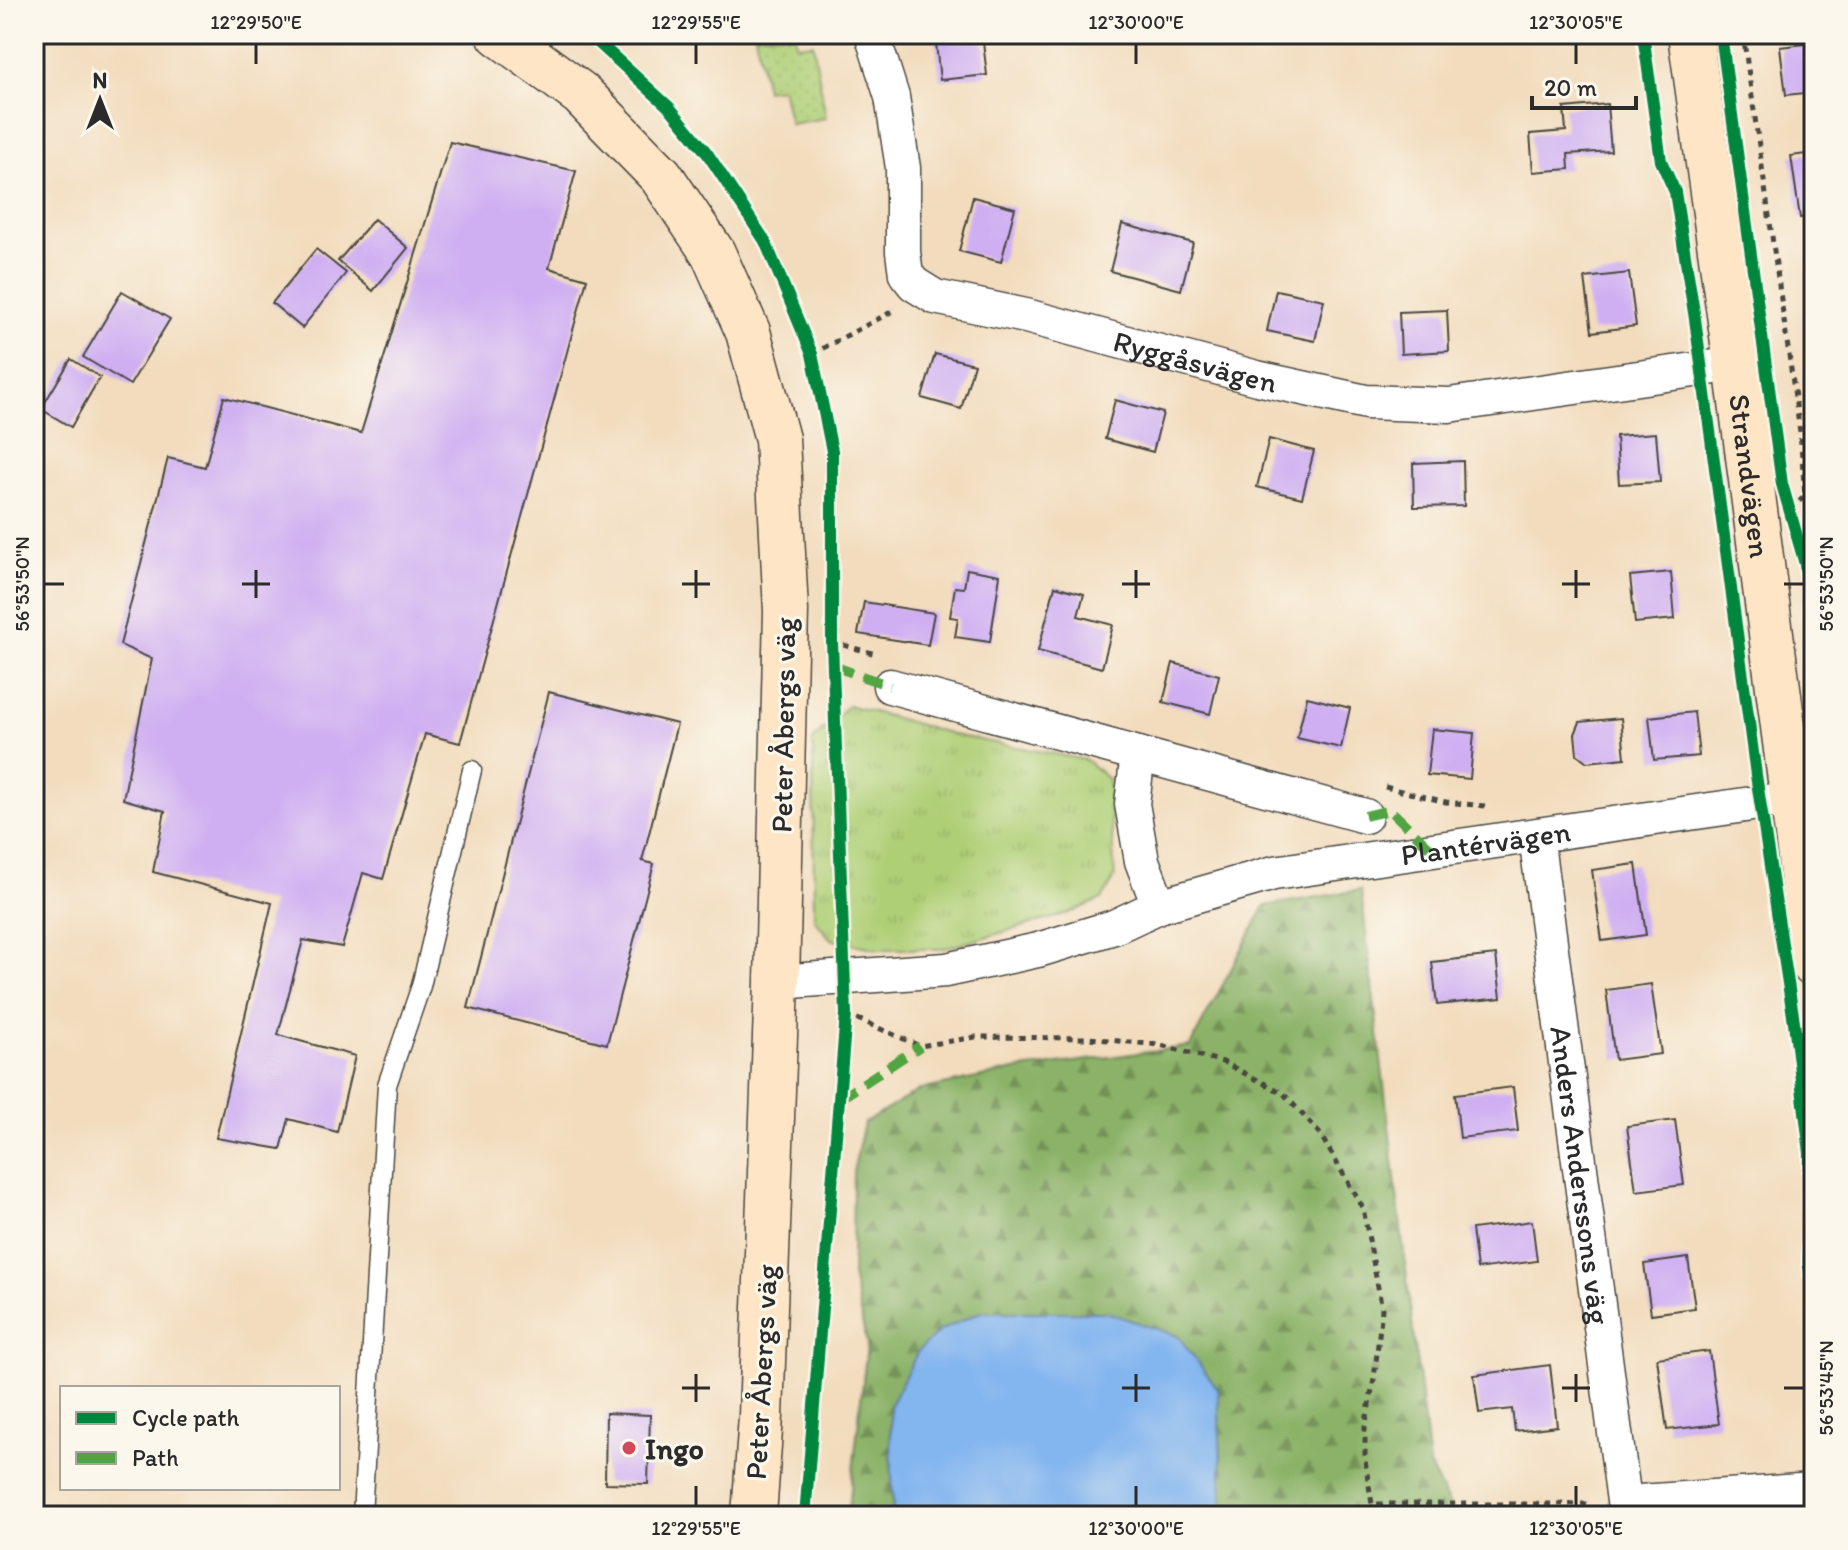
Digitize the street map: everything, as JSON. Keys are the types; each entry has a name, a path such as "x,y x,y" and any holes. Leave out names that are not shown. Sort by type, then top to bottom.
{"street":[{"name":"Peter Åbergs väg","path":"499,34 581,94 661,176 713,253 748,332 777,439 786,611 777,982 761,1416 754,1516"},
{"path":"872,34 892,97 903,168 906,274"},
{"name":"Strandvägen","path":"1690,34 1736,364 1804,797 1814,965"},
{"name":"Ryggåsvägen","path":"906,274 914,284 935,297 1026,316 1257,378 1366,402 1449,405 1736,364"},
{"name":"Plantérvägen","path":"890,686 1365,816"},
{"path":"1138,754 1132,804 1142,861 1159,906"},
{"name":"Plantérvägen","path":"777,982 946,970 1038,950 1114,927 1159,906 1274,873 1804,797"},
{"name":"Anders Anderssons väg","path":"1536,836 1626,1509"},
{"path":"1626,1509 1814,1490"}],"lane":[{"path":"362,1516 387,1085 421,986 472,770"}],"path":[{"path":"1743,34 1800,432 1805,496 1788,504"},
{"path":"812,354 898,308 906,274"},
{"path":"832,642 877,654"},
{"path":"1381,786 1446,802 1497,807"},
{"path":"846,1014 920,1046 976,1037 1088,1038 1160,1045 1223,1062 1283,1093 1320,1134 1363,1208 1382,1309 1365,1427 1365,1461 1372,1504 1368,1516"},
{"path":"1372,1504 1626,1509"}],"green space":[{"path":"755,34 795,34 797,45 813,43 826,118 790,124 782,88 766,90"},
{"path":"848,705 963,737 1086,760 1108,779 1115,877 1102,899 1067,914 943,949 878,949 831,939 814,919 813,740"},
{"path":"1361,890 1429,1465 1455,1516 1223,1516 1218,1389 980,1312 890,1405 893,1516 848,1516 867,1345 852,1276 853,1172 864,1123 920,1090 1015,1070 1190,1046 1265,906"}],"water":[{"path":"980,1312 1106,1312 1178,1336 1218,1389 1223,1516 893,1516 890,1405 918,1351 939,1331"}],"building":[{"path":"935,34 982,34 987,75 940,80"},
{"path":"1814,43 1814,92 1786,95 1780,47"},
{"path":"1607,104 1611,151 1568,154 1569,169 1533,172 1530,134 1566,131 1564,108"},
{"path":"450,142 576,171 549,268 587,279 460,743 425,734 383,879 363,873 342,947 303,940 278,1035 355,1056 337,1132 289,1119 281,1149 216,1138 272,903 153,872 165,811 123,799 152,659 120,645 168,458 205,467 224,397 361,433"},
{"path":"1814,153 1814,216 1800,218 1791,156"},
{"path":"973,197 1015,208 1001,262 959,251"},
{"path":"374,219 408,248 373,291 338,261"},
{"path":"1122,224 1193,243 1181,290 1110,271"},
{"path":"316,249 346,273 302,328 272,303"},
{"path":"1629,273 1636,326 1592,332 1585,278"},
{"path":"1814,273 1814,327 1812,327 1806,274"},
{"path":"1276,290 1324,300 1315,341 1267,331"},
{"path":"122,291 170,319 130,385 83,357"},
{"path":"1447,310 1449,351 1401,354 1399,312"},
{"path":"935,354 974,364 961,409 922,398"},
{"path":"71,359 100,377 71,427 41,409"},
{"path":"1115,400 1163,413 1153,452 1105,439"},
{"path":"1656,433 1660,482 1619,484 1616,436"},
{"path":"1269,439 1314,451 1302,498 1257,487"},
{"path":"1463,461 1464,506 1414,507 1413,463"},
{"path":"967,569 1000,575 990,642 955,637 958,618 950,617 955,587 964,588"},
{"path":"1671,572 1675,619 1635,623 1630,576"},
{"path":"1055,586 1084,594 1078,616 1113,625 1102,668 1038,651"},
{"path":"864,602 934,613 928,645 858,634"},
{"path":"1173,663 1219,675 1210,714 1163,702"},
{"path":"549,692 677,724 642,861 654,864 607,1044 468,1008"},
{"path":"1307,697 1350,708 1341,748 1297,738"},
{"path":"1694,712 1699,756 1654,760 1649,717"},
{"path":"1621,718 1625,758 1587,762 1577,754 1575,734 1580,722"},
{"path":"1432,729 1474,733 1470,779 1427,775"},
{"path":"1636,864 1646,935 1602,941 1592,870"},
{"path":"1496,955 1501,998 1437,1005 1432,962"},
{"path":"1651,984 1661,1054 1615,1060 1606,990"},
{"path":"1513,1087 1518,1131 1460,1138 1455,1094"},
{"path":"1675,1120 1684,1185 1636,1191 1627,1126"},
{"path":"1532,1221 1537,1261 1477,1269 1472,1229"},
{"path":"1688,1258 1695,1308 1651,1314 1644,1264"},
{"path":"1709,1351 1719,1424 1667,1430 1657,1358"},
{"path":"1550,1365 1557,1426 1515,1431 1512,1409 1479,1413 1474,1375"},
{"path":"606,1413 650,1415 648,1484 605,1483"}],"marked path":[{"path":"833,666 890,686"},
{"path":"1365,816 1390,810 1432,850"},
{"path":"838,1100 920,1046"}],"cycle path":[{"path":"589,34 670,108 707,153 765,241 812,354 832,451 832,642 846,1014 805,1516"},
{"path":"1643,34 1661,161 1675,192 1695,319 1756,775 1794,1022 1810,1153 1809,1266 1814,1287"},
{"path":"1721,34 1782,484 1805,564 1814,638"}],"place":[{"name":"Ingo","path":"629,1448"}]}
